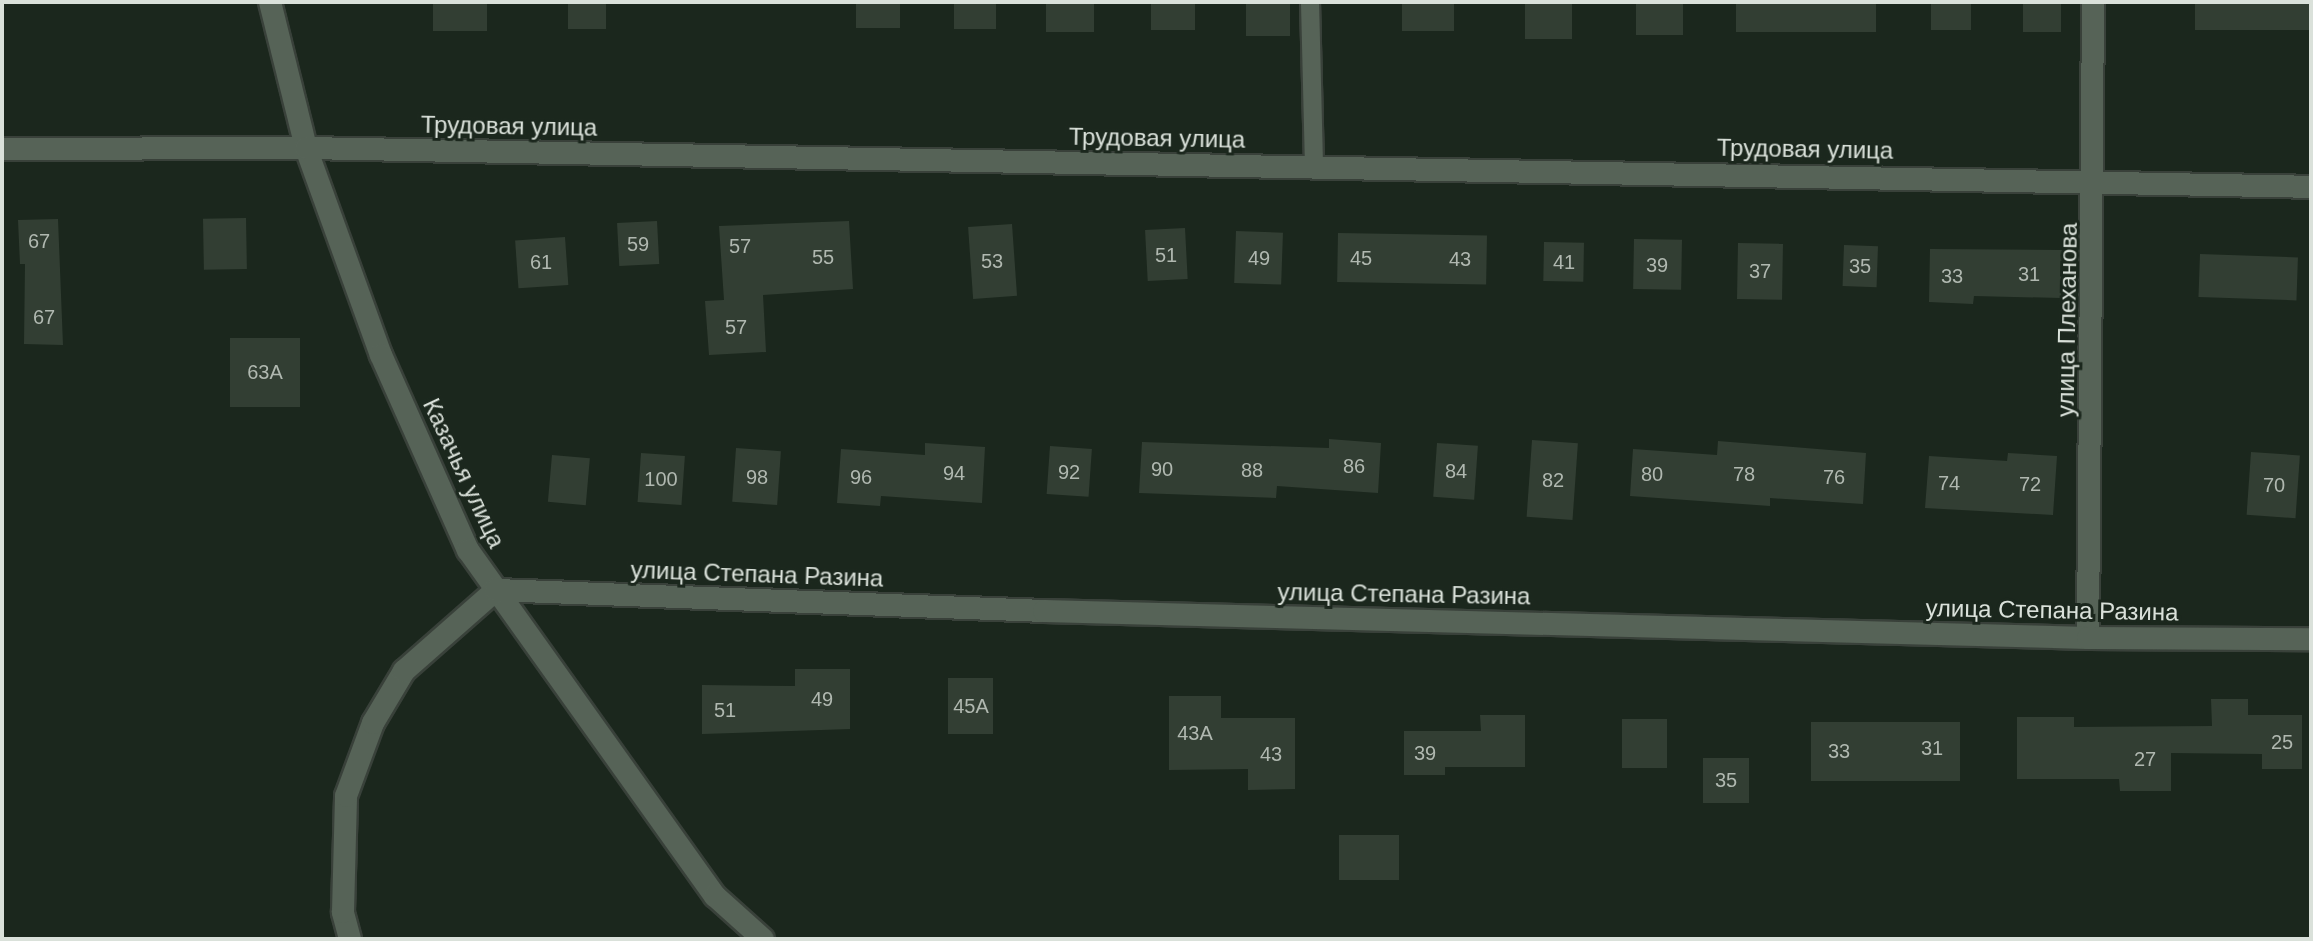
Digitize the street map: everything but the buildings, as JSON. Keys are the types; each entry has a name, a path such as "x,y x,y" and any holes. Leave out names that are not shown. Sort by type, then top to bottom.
{"street":[{"name":"Казачья улица","path":"270,2 306,148 381,355 468,550 715,896 763,939"},
{"name":"улица Плеханова","path":"2088,638 2096,180 2093,2"},
{"name":"Трудовая улица","path":"2,149 306,148 2096,180 2311,187"},
{"name":"улица Степана Разина","path":"496,590 1044,611 2088,638 2311,639"},
{"path":"350,939 343,912 346,796 373,723 404,671 496,590"}],"lane":[{"path":"1310,2 1314,167"}]}
